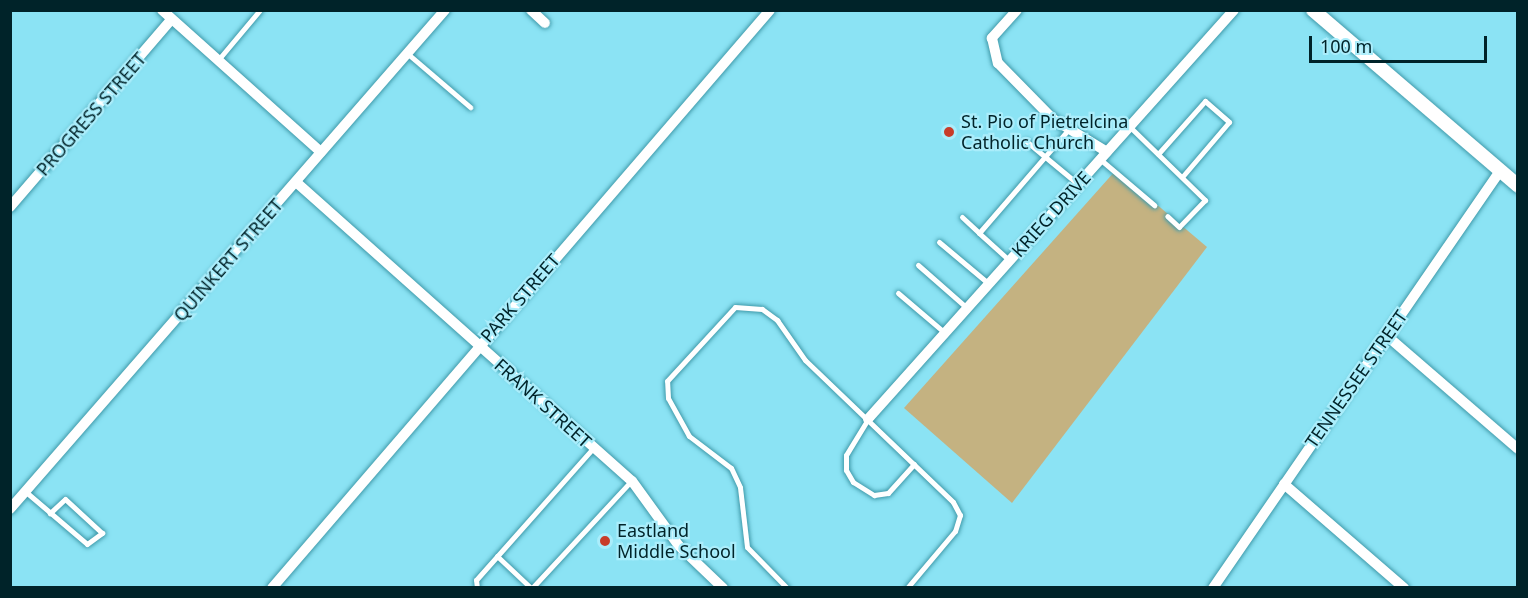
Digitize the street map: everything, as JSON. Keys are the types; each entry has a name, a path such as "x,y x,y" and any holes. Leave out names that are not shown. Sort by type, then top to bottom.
{"main road":[{"path":"1313,10 1518,186"}],"street":[{"path":"162,10 321,152"},
{"name":"QUINKERT STREET","path":"10,509 445,10"},
{"path":"531,10 545,23"},
{"name":"PARK STREET","path":"272,588 770,10"},
{"path":"1017,10 992,38 993,53 1020,91 1103,156"},
{"name":"KRIEG DRIVE","path":"868,419 1234,10"},
{"name":"PROGRESS STREET","path":"10,207 171,20"},
{"name":"TENNESSEE STREET","path":"1213,588 1500,171"},
{"name":"FRANK STREET","path":"296,182 632,481 679,546 723,588"},
{"path":"1386,335 1518,449"},
{"path":"1284,484 1404,588"}],"lane":[{"path":"218,60 261,10"},
{"path":"408,54 470,107"},
{"path":"1158,154 1205,101 1229,122 1182,177"},
{"path":"1130,127 1205,200 1179,227 1167,216"},
{"path":"979,233 1068,130"},
{"path":"1026,141 1078,184"},
{"path":"1103,156 1154,206"},
{"path":"962,217 1010,261"},
{"path":"939,242 989,284"},
{"path":"918,265 967,308"},
{"path":"898,293 945,333"},
{"path":"787,588 747,547 740,487 732,468 674,417 667,381 726,313 748,305 777,320 806,360 914,464 960,515 955,531 908,588"},
{"path":"868,419 846,455 846,470 853,482 874,495 888,493 914,464"},
{"path":"477,588 476,580 593,448"},
{"path":"497,556 531,588 632,481"},
{"path":"26,492 50,513 87,544 102,533 65,499 50,513"}],"shaded area":[{"path":"1116,170 1207,247 1012,503 904,408"}],"place":[{"name":"St. Pio of Pietrelcina Catholic Church","path":"949,132"},
{"name":"Eastland Middle School","path":"605,541"}]}
